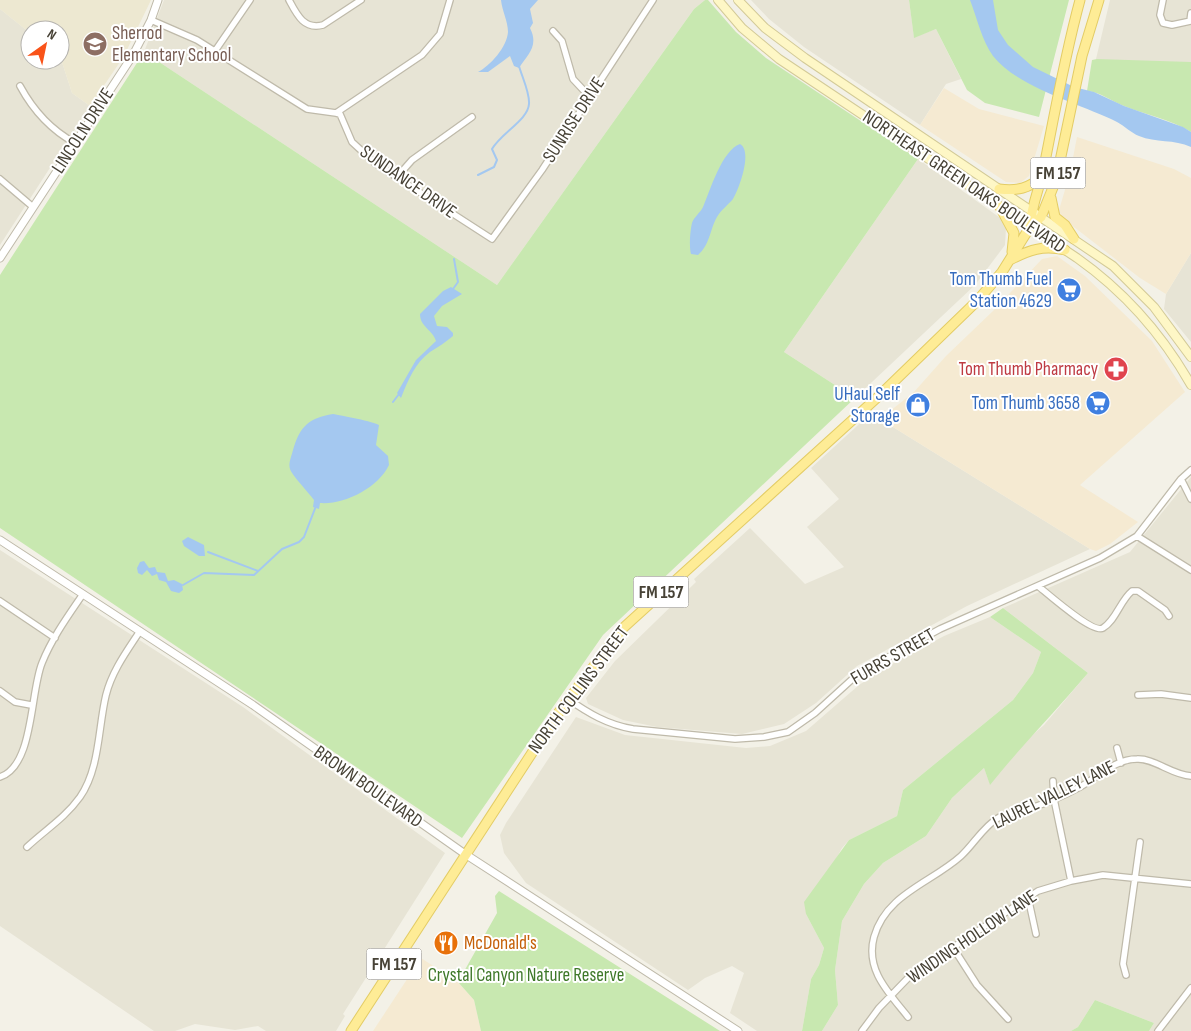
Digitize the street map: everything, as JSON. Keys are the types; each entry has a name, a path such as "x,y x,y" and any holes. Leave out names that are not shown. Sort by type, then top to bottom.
{"main road":[{"name":"NORTHEAST GREEN OAKS BOULEVARD","path":"718,0 742,28 769,51 1065,250 1106,280 1142,316 1170,350 1191,385"},
{"name":"NORTHEAST GREEN OAKS BOULEVARD","path":"738,0 775,36 1113,266 1154,307 1191,357"},
{"name":"NORTH COLLINS STREET","path":"1030,227 1031,210 1042,176 1066,52 1080,0"},
{"name":"NORTH COLLINS STREET","path":"351,1031 568,699 622,629 880,395 977,301 1010,260 1030,227 1041,217 1058,174 1082,56 1099,0"},
{"path":"924,156 932,143"},
{"path":"999,189 1016,191 1034,184 1042,176"},
{"path":"1051,193 1051,203 1055,217 1065,225 1074,239"},
{"path":"1000,207 1014,233 1010,260"},
{"path":"1010,260 1037,248 1053,247 1065,250"},
{"path":"1142,316 1154,307"}],"street":[{"name":"LINCOLN DRIVE","path":"0,258 133,55 151,20 158,0"},
{"path":"215,51 250,0"},
{"path":"289,0 298,18 307,24 317,26 323,25 361,0"},
{"path":"151,20 197,40 307,109 336,113 422,55 440,34 450,0"},
{"name":"SUNRISE DRIVE","path":"493,238 542,170 653,0"},
{"path":"1163,0 1160,14 1163,23 1172,25 1191,21 1191,13"},
{"path":"553,31 562,41 573,79 589,96"},
{"path":"20,86 28,102 48,124 60,136 75,144"},
{"name":"SUNDANCE DRIVE","path":"336,113 340,114 356,147 376,164 488,238 493,238"},
{"path":"397,177 412,160 472,117"},
{"path":"0,179 33,207"},
{"name":"FURRS STREET","path":"568,699 603,720 633,730 735,739 774,736 796,728 859,673 940,629 1100,558 1137,536 1191,470"},
{"path":"1182,479 1191,499"},
{"path":"1137,536 1191,570"},
{"name":"BROWN BOULEVARD","path":"0,540 253,705 465,854 738,1031"},
{"path":"1038,586 1076,616 1097,629 1102,629 1109,622 1132,591 1138,591 1165,610 1169,616"},
{"path":"0,777 14,768 20,758 26,742 31,706 42,664 54,638 83,594"},
{"path":"0,601 54,638"},
{"path":"27,846 60,820 81,796 96,756 106,694 117,666 140,631"},
{"path":"0,691 15,702 31,706"},
{"path":"1138,695 1161,694 1191,698"},
{"path":"1117,748 1121,763"},
{"name":"LAUREL VALLEY LANE","path":"908,1017 878,977 873,960 874,937 887,910 901,897 961,856 997,819 1054,799 1121,763 1137,759 1144,760 1182,775 1191,776"},
{"path":"1053,781 1054,799 1071,881"},
{"path":"1126,975 1122,964 1140,842"},
{"name":"WINDING HOLLOW LANE","path":"862,1031 891,995 910,976 954,949 1028,897 1050,886 1104,876 1191,884"},
{"path":"1028,897 1036,934"},
{"path":"954,949 977,985 1008,1019"},
{"path":"1158,1031 1191,988"}],"shaded area":[{"name":"Sherrod Elementary School","path":"0,0 151,0 124,56 90,106 72,93 65,70 70,70 70,20 20,20 20,25 0,9"},
{"path":"164,0 705,0 694,9 497,285 144,52"},
{"path":"751,0 909,0 914,37 936,29 961,79 946,84 920,125 804,47 769,19"},
{"path":"1110,0 1191,0 1191,119 1091,80"},
{"path":"0,9 20,25 20,70 65,70 72,93 90,106 0,245"},
{"path":"944,88 979,109 1044,126 1029,176 1020,183 1006,182 920,125"},
{"path":"1077,137 1174,169 1191,178 1191,253 1166,294 1140,278 1061,217 1059,210 1070,173"},
{"path":"918,159 1003,220 1006,228 1005,245 975,285 855,398 784,352"},
{"path":"1191,253 1191,342 1164,309 1166,294"},
{"path":"1057,256 1085,276 1152,341 1185,392 1080,485 1138,522 1110,544 1096,551 880,419 914,392 946,356 993,311 1042,259"},
{"path":"868,416 880,419 1090,549 967,606 857,666 816,703 784,724 742,734 657,727 623,720 588,704 586,698 615,661 696,582 694,579 750,528 805,584 844,567 807,527 839,499 811,468"},
{"path":"1191,477 1191,1031 1149,1031 1154,1023 1095,1000 1078,1027 1071,1031 822,1031 838,1005 835,970 842,921 864,884 883,863 926,836 952,798 984,768 990,784 1021,745 1044,725 1088,673 1003,608 1130,552"},
{"path":"0,550 243,707 445,853 343,1014 345,1016 336,1031 266,1031 258,1026 235,1030 195,1024 175,1031 154,1031 0,926"},
{"path":"990,617 1041,652 1033,673 1013,700 903,790 897,816 849,840 842,848 806,914 824,948 819,965 811,979 802,1031 757,1031 730,1013 744,973 732,966 705,978 688,990 526,883 504,853 500,835 506,823 576,717 625,735 746,748 770,746 806,731 859,685 897,661 944,636"},
{"path":"421,958 458,982 474,1000 481,1031 373,1031"}],"green space":[{"path":"705,0 708,0 736,32 766,58 918,159 784,352 855,398 603,635 462,838 0,528 0,275 144,52 497,285 694,9"},
{"path":"909,0 1069,0 1039,117 985,103 967,90 936,29 914,38"},
{"path":"1092,60 1191,62 1191,132 1175,124 1087,91"},
{"path":"1003,608 1088,673 990,785 984,768 952,798 926,836 883,863 864,884 842,921 835,970 838,1005 822,1031 802,1031 811,979 819,965 824,948 806,914 804,902 849,840 897,816 903,790 1013,700 1033,673 1041,652 990,617"},
{"name":"Crystal Canyon Nature Reserve","path":"499,891 720,1031 481,1031 474,1000 458,982 497,913 495,896"},
{"path":"1095,1000 1154,1023 1149,1031 1071,1031 1078,1027"}],"water":[{"path":"501,0 538,0 530,9 533,23 530,28 533,45 519,68 514,66 510,56 488,72 478,72 497,55 507,38 508,28"},
{"path":"970,0 993,0 998,30 1008,45 1033,67 1074,87 1094,92 1124,106 1183,127 1191,132 1191,147 1139,136 1117,122 1051,94 1018,77 1004,67 989,50"},
{"path":"740,144 744,148 745,162 736,194 717,217 702,251 698,255 691,254 690,239 693,221 703,207 722,162"},
{"path":"451,287 462,294 442,306 434,316 437,326 447,327 453,333 453,336 420,361 409,378 401,398 397,393 416,360 436,341 422,322 420,314 443,291"},
{"path":"333,414 365,420 379,425 376,445 388,456 389,465 369,488 349,498 329,503 320,503 319,509 313,507 314,500 291,471 290,462 302,429 318,418"},
{"path":"188,537 204,545 205,556 199,556 184,546 182,541"},
{"path":"144,561 149,568 155,567 157,572 165,573 168,581 174,580 182,584 183,590 179,593 171,591 166,582 159,580 157,574 152,576 147,570 142,575 138,573 137,568 140,562"}],"waterway":[{"path":"478,175 494,167 497,160 492,149 501,137 524,116 527,110 529,104 528,95 519,66"},
{"path":"453,289 458,282 454,259"},
{"path":"393,402 399,394"},
{"path":"183,585 204,573 254,575 282,549 299,542 304,537 316,506"},
{"path":"208,552 258,571"}],"place":[{"name":"Sherrod Elementary School","path":"95,44"},
{"name":"Tom Thumb Fuel Station 4629","path":"1069,290"},
{"name":"Tom Thumb Pharmacy","path":"1116,369"},
{"name":"Tom Thumb 3658","path":"1098,403"},
{"name":"UHaul Self Storage","path":"918,405"},
{"name":"McDonald's","path":"446,943"}]}
